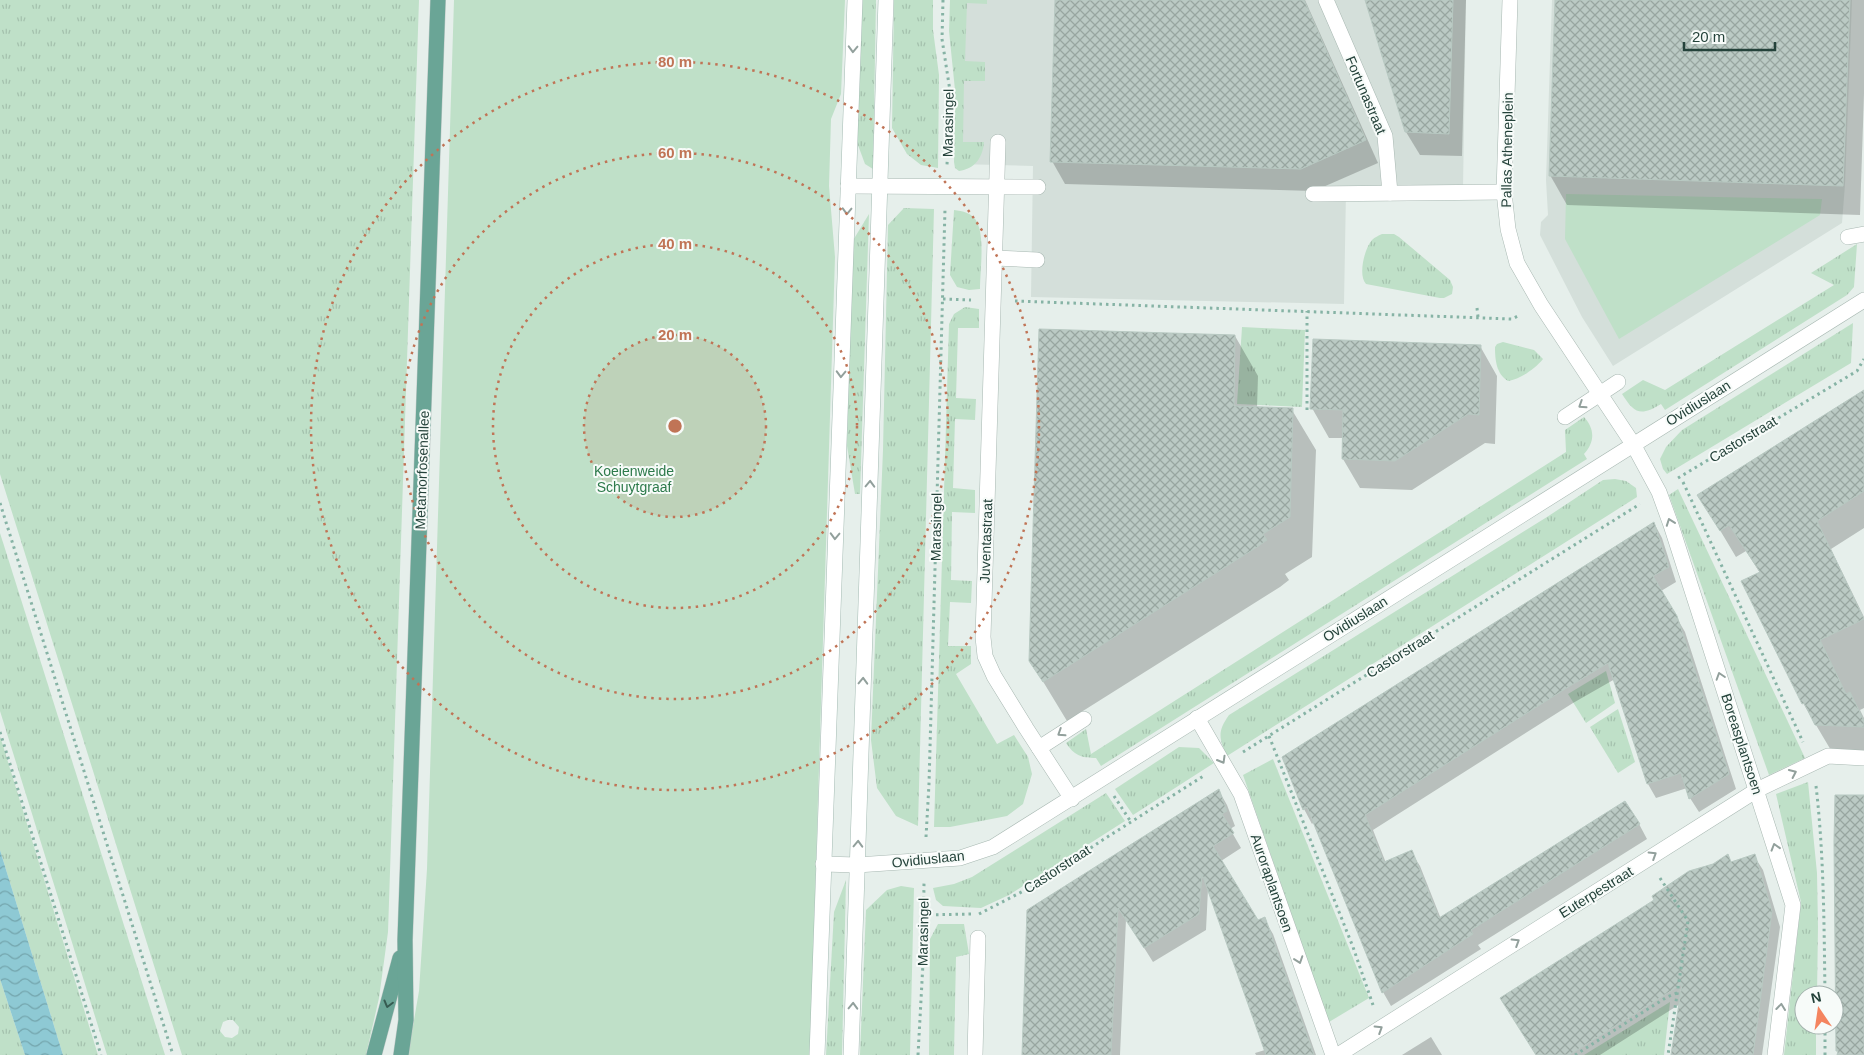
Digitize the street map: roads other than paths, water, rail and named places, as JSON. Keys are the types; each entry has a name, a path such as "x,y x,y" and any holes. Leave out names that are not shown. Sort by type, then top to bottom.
{"main road":[{"name":"Metamorfosenallee","path":"401,1055 406,1020 405,940 438,0"},
{"name":"Metamorfosenallee","path":"374,1055 405,940"}],"street":[{"path":"817,1055 854,0"},
{"path":"851,1055 886,0"},
{"name":"Fortunastraat","path":"1326,0 1384,136 1390,194"},
{"name":"Pallas Atheneplein","path":"1510,0 1504,192 1508,229 1518,264 1541,305 1633,444"},
{"name":"Juventastraat","path":"998,142 983,637 986,656 994,676 1072,799"},
{"path":"848,186 880,188 1038,187"},
{"path":"1312,194 1504,192"},
{"path":"1848,236 1864,234"},
{"path":"995,258 1037,260"},
{"name":"Ovidiuslaan","path":"823,864 857,865 960,858 993,847 1864,300"},
{"path":"1565,417 1618,382"},
{"name":"Boreasplantsoen","path":"1633,444 1659,492 1674,535 1793,905 1775,1055"},
{"name":"Auroraplantsoen","path":"1197,718 1241,794 1333,1055"},
{"path":"1039,748 1084,719"},
{"name":"Euterpestraat","path":"1338,1055 1757,790 1828,756 1864,758"},
{"path":"975,1055 978,938"}],"water":[{"path":"0,850 63,1055 25,1055 0,979"}],"park label":[{"name":"Koeienweide Schuytgraaf","path":"634,480"}]}
